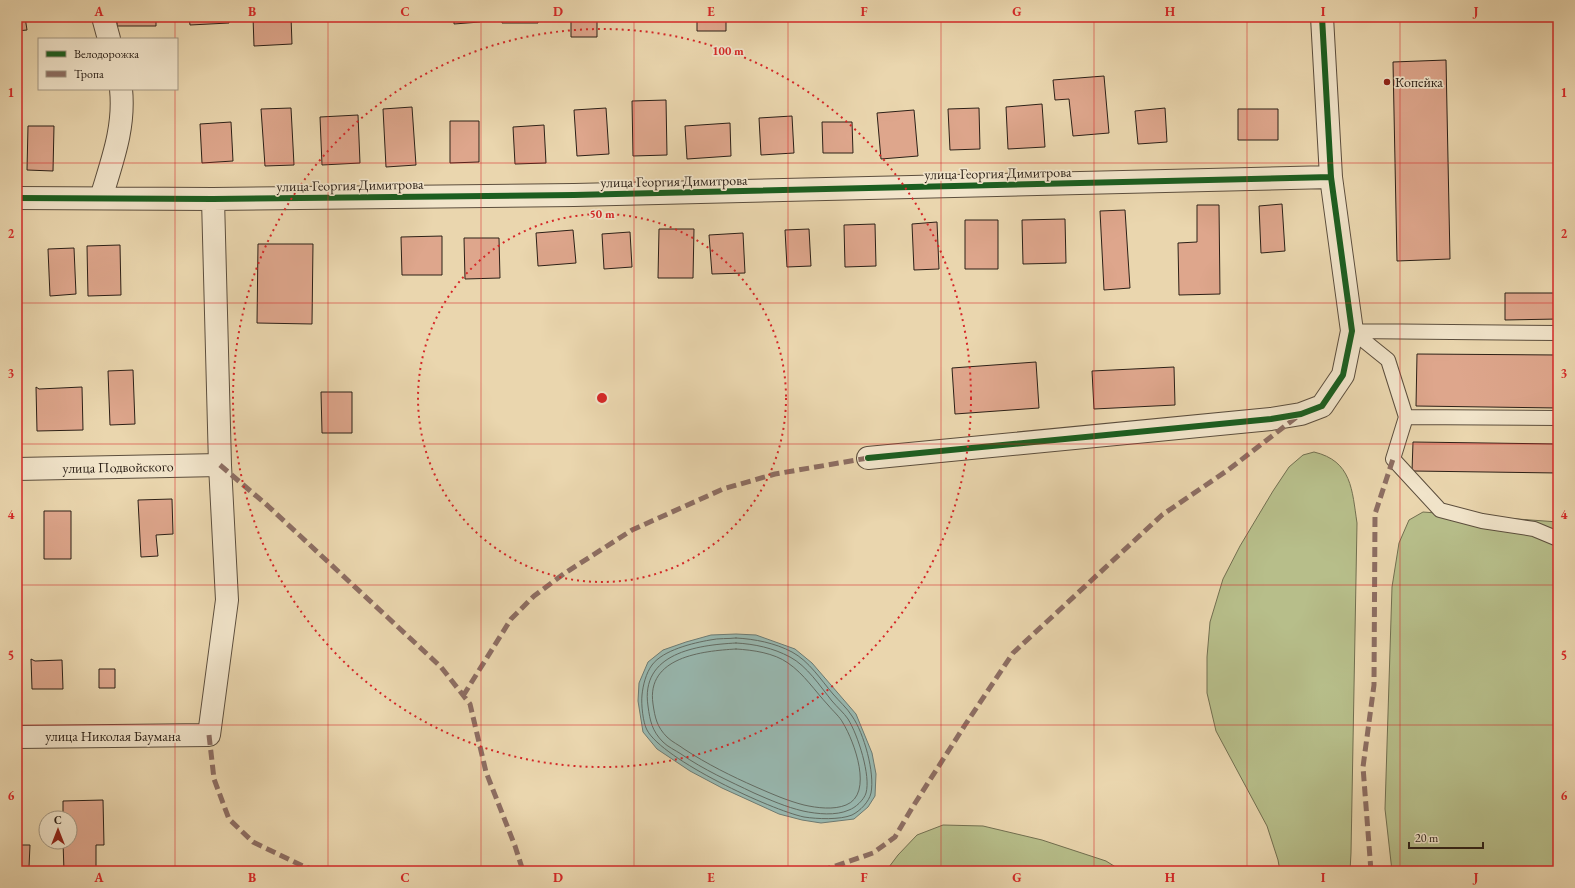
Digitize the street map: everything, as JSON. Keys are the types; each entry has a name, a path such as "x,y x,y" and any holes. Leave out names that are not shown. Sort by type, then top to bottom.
{"street":[{"path":"102,17 109,38"},
{"path":"868,458 1271,419 1301,414 1322,406 1343,375 1352,331 1331,177 1322,17 1340,17"},
{"path":"101,198 120,136 122,103 121,90"},
{"name":"улица Георгия Димитрова","path":"17,198 213,199 574,195 1331,177"},
{"path":"213,199 220,465"},
{"name":"улица Подвойского","path":"17,469 220,465"},
{"name":"улица Николая Баумана","path":"17,737 210,735 227,600 220,465"}],"lane":[{"path":"1352,331 1558,333"},
{"path":"1352,331 1388,360 1406,417 1393,459 1440,510 1482,521 1534,529 1558,539"},
{"path":"1406,417 1558,418"}],"green space":[{"path":"1314,452 1327,456 1336,462 1348,478 1354,499 1357,523 1350,871 1280,871 1267,826 1216,731 1207,693 1207,657 1210,622 1223,579 1240,546 1289,467 1303,455"},
{"path":"1423,512 1558,522 1558,871 1392,871 1385,809 1392,587 1399,543 1409,520"},
{"path":"943,825 983,826 1042,840 1106,861 1122,871 886,871 898,855 917,835"}],"water":[{"path":"711,635 756,635 795,649 812,663 856,714 872,753 876,774 875,796 868,807 854,819 821,823 779,814 722,788 690,771 657,749 643,732 638,701 639,683 648,662 663,650 686,642"}],"building":[{"path":"17,17 25,17 27,30 17,31"},
{"path":"117,17 156,17 156,26 117,26"},
{"path":"189,17 229,17 229,23 190,25"},
{"path":"253,17 291,17 292,44 254,46"},
{"path":"381,17 415,17 415,20 382,21"},
{"path":"454,17 480,17 480,22 454,24"},
{"path":"502,17 538,17 538,23 502,23"},
{"path":"571,17 597,17 597,37 571,37"},
{"path":"697,17 726,17 726,31 697,31"},
{"path":"1446,60 1450,259 1397,261 1393,62"},
{"path":"1104,76 1109,133 1073,136 1069,99 1055,100 1053,80"},
{"path":"666,100 667,155 633,156 632,101"},
{"path":"1042,104 1045,147 1008,149 1006,107"},
{"path":"412,107 416,165 386,167 383,109"},
{"path":"291,108 294,165 265,166 261,109"},
{"path":"606,108 609,154 577,156 574,110"},
{"path":"979,108 980,149 950,150 948,109"},
{"path":"1165,108 1167,142 1138,144 1135,111"},
{"path":"1238,109 1278,109 1278,140 1238,140"},
{"path":"914,110 918,156 881,159 877,113"},
{"path":"358,115 360,163 322,165 320,117"},
{"path":"792,116 794,153 761,155 759,118"},
{"path":"450,121 479,121 479,162 450,163"},
{"path":"231,122 233,161 202,163 200,124"},
{"path":"822,122 852,122 853,153 823,153"},
{"path":"730,123 731,156 687,159 685,126"},
{"path":"544,125 546,163 515,164 513,127"},
{"path":"28,126 54,126 53,171 27,170"},
{"path":"1282,204 1285,251 1261,253 1259,206"},
{"path":"1197,205 1219,205 1220,294 1179,295 1178,243 1197,242"},
{"path":"1125,210 1130,288 1104,290 1100,211"},
{"path":"1065,219 1066,263 1023,264 1022,220"},
{"path":"965,220 998,220 998,269 965,269"},
{"path":"937,222 939,269 914,270 912,224"},
{"path":"875,224 876,266 845,267 844,225"},
{"path":"659,229 694,229 693,278 658,278"},
{"path":"809,229 811,266 787,267 785,230"},
{"path":"573,230 576,263 538,266 536,233"},
{"path":"630,232 632,267 604,269 602,234"},
{"path":"743,233 745,273 712,274 709,235"},
{"path":"442,236 442,275 402,275 401,237"},
{"path":"464,238 499,238 500,278 465,279"},
{"path":"258,244 313,244 312,324 257,323"},
{"path":"120,245 121,295 88,296 87,246"},
{"path":"74,248 76,294 50,296 48,249"},
{"path":"1505,293 1558,293 1558,319 1505,320"},
{"path":"1417,354 1558,355 1558,408 1416,406"},
{"path":"1036,362 1039,408 955,414 952,368"},
{"path":"1174,367 1175,405 1094,409 1092,371"},
{"path":"133,370 135,424 110,425 108,371"},
{"path":"36,387 39,389 82,387 83,430 37,431"},
{"path":"321,392 352,392 352,433 322,433"},
{"path":"1413,442 1558,444 1558,473 1412,471"},
{"path":"172,499 173,534 156,535 158,556 141,557 138,500"},
{"path":"44,511 71,511 71,559 44,559"},
{"path":"17,655 19,695 17,695"},
{"path":"31,659 35,661 62,660 63,689 32,689"},
{"path":"99,669 115,669 115,688 99,688"},
{"path":"103,800 104,845 96,845 96,871 64,871 63,850 78,850 78,810 63,810 63,801"},
{"path":"17,845 30,845 29,867 17,867"}],"marked path":[{"path":"821,871 873,853 895,837 965,725 1013,653 1162,515 1228,470 1298,416"},
{"path":"463,696 511,619 534,596 565,573 632,530 723,489 775,474 868,458"},
{"path":"1371,871 1363,767 1374,685 1375,514 1393,459"},
{"path":"220,465 268,506 441,667 470,704 486,772 515,846 523,871"},
{"path":"209,735 214,779 229,819 253,842 305,867 319,871"}],"cycle path":[{"path":"868,458 1271,419 1301,414 1322,406 1343,375 1352,331 1331,177 1322,17"},
{"path":"17,198 213,199 574,195 1331,177"}],"place":[{"name":"Копейка","path":"1387,82"}]}
